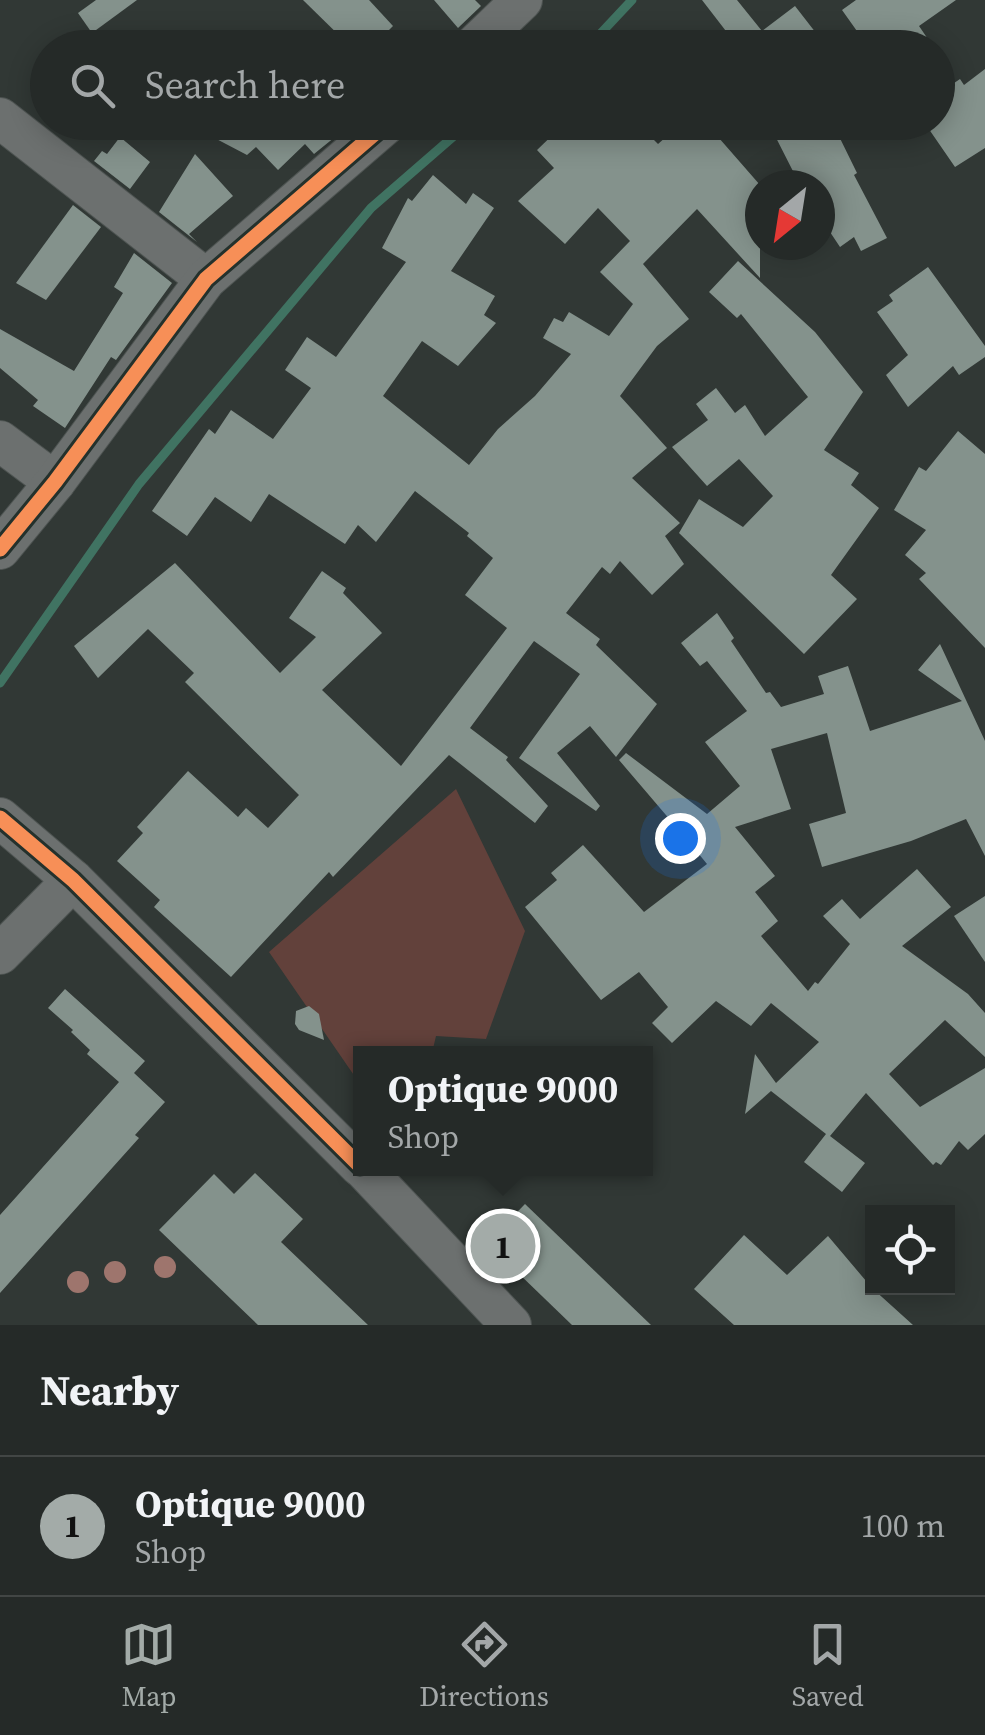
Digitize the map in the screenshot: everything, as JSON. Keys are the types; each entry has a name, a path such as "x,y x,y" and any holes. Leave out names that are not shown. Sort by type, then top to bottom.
{"street":[{"path":"491,30 522,0"},
{"path":"0,118 206,278"},
{"path":"0,549 55,482 206,278 367,140"},
{"path":"0,441 55,482"},
{"path":"0,818 73,880 353,1158"},
{"path":"0,954 73,880"},
{"path":"371,1176 512,1325"}],"shaded area":[{"path":"456,789 525,931 486,1039 436,1036 434,1046 353,1046 353,1074 269,952"}],"building":[{"path":"96,0 137,0 96,30 90,30 78,13"},
{"path":"303,0 369,0 393,26 389,30 334,30"},
{"path":"434,0 475,0 481,6 458,28"},
{"path":"702,0 737,0 761,30 725,30"},
{"path":"856,0 956,0 919,26 922,30 856,30 842,10"},
{"path":"795,6 814,30 763,30"},
{"path":"985,69 985,148 955,167 936,140 955,140 955,82 960,79 964,85"},
{"path":"118,140 124,140 150,162 130,189 94,161 102,151 107,154"},
{"path":"218,140 331,140 314,154 305,144 278,170 256,147 247,155"},
{"path":"547,140 654,140 658,144 663,140 721,140 747,170 745,260 760,260 760,278 697,209 643,264 689,319 657,346 620,396 667,448 632,478 680,523 665,536 684,564 652,595 620,561 610,574 602,567 566,613 600,639 596,645 657,704 616,757 590,726 557,753 600,806 596,811 519,758 580,674 534,641 470,728 508,757 506,760 548,806 535,823 449,755 333,877 329,872 231,977 154,907 160,900 117,861 143,833 137,827 188,771 238,817 246,808 268,828 299,795 185,682 194,673 148,629 98,678 74,646 175,563 280,673 316,637 289,618 322,571 346,588 343,593 382,633 322,690 401,766 507,628 465,595 493,558 467,536 469,533 415,491 376,542 358,525 345,544 269,494 251,522 215,497 187,536 152,511 209,429 215,434 231,410 273,439 311,388 285,370 307,337 336,357 406,262 382,248 408,198 412,201 433,175 466,204 473,193 494,208 451,271 495,296 484,315 496,323 458,366 422,341 383,396 469,465 498,429 535,396 571,354 543,338 554,318 563,322 569,312 609,336 633,304 600,272 630,241 598,208 565,244 518,201 554,168 537,150"},
{"path":"777,140 841,140 887,238 861,251 854,237 840,247 835,240 835,170 792,170"},
{"path":"195,154 233,196 189,234 197,242 159,212"},
{"path":"73,205 101,227 46,300 16,283"},
{"path":"134,253 172,283 116,360 111,357 65,428 33,406 38,400 0,368 0,329 74,371 123,293 114,287"},
{"path":"738,261 815,332 863,392 824,450 859,473 851,485 879,508 831,575 857,599 804,654 679,533 699,499 743,527 773,496 739,459 707,486 672,447 708,420 696,404 716,388 735,413 745,405 765,436 808,397 741,314 737,318 709,292"},
{"path":"928,267 985,346 985,357 959,375 953,366 908,407 886,375 908,355 877,312 893,301 889,295"},
{"path":"958,431 985,454 985,648 919,579 926,573 905,555 926,530 894,510 919,467 926,471"},
{"path":"717,613 766,693 770,692 781,707 824,694 818,676 848,666 870,731 962,701 918,670 940,644 985,741 985,856 966,819 911,841 822,867 809,824 846,813 827,733 771,749 791,809 735,827 775,876 755,892 778,921 761,936 808,991 850,944 823,916 842,899 860,919 917,869 951,907 902,946 968,994 985,1013 985,1057 945,1020 889,1074 920,1107 985,1068 985,1134 968,1150 959,1141 941,1165 933,1165 866,1093 830,1136 865,1163 842,1192 804,1162 826,1134 771,1091 745,1114 755,1054 776,1083 819,1042 771,1003 751,1026 716,1001 672,1043 652,1023 668,1007 639,972 601,1000 525,907 557,880 551,873 583,845 644,912 707,864 689,842 667,849 683,835 619,760 626,753 707,814 740,786 705,742 747,711 707,661 700,666 681,643"},
{"path":"985,896 985,962 954,916"},
{"path":"65,989 145,1061 134,1073 165,1102 135,1135 139,1138 0,1293 0,1215 119,1082 87,1054 90,1050 48,1008"},
{"path":"309,1006 319,1014 324,1040 299,1030 295,1024 296,1011"},
{"path":"255,1173 303,1219 281,1242 368,1325 258,1325 159,1230 214,1174 234,1194"},
{"path":"525,1204 651,1325 572,1325 487,1243"},
{"path":"744,1235 787,1275 828,1236 865,1280 865,1295 880,1295 913,1325 734,1325 694,1289"}],"waterway":[{"path":"604,30 632,0"},
{"path":"0,683 139,484 371,208 449,140"}],"cycle path":[{"path":"0,549 55,482 206,279 367,140"},
{"path":"0,818 73,880 353,1159"}],"place":[{"name":"Optique 9000","path":"503,1246"}]}
